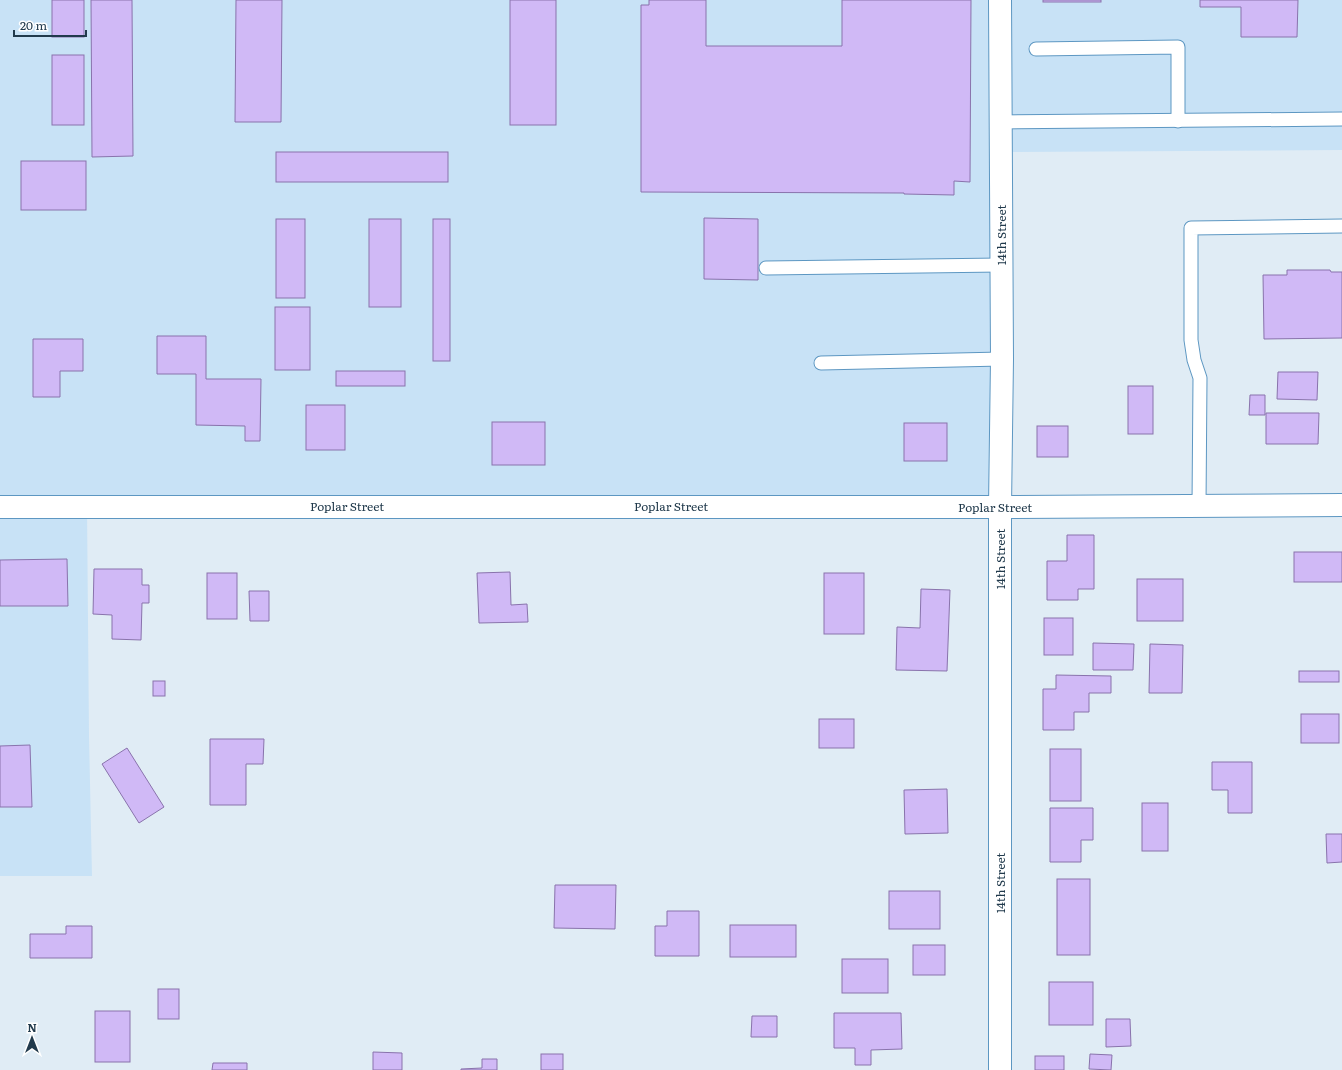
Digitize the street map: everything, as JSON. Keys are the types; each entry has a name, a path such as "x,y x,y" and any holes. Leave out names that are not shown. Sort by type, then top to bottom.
{"street":[{"name":"14th Street","path":"1000,0 1002,359 1000,507 1000,1070"},
{"name":"Poplar Street","path":"0,506 1342,506"}],"lane":[{"path":"1036,49 1178,47 1178,121"},
{"path":"1000,122 1342,119"},
{"path":"1199,506 1200,378 1194,360 1191,340 1191,228 1342,226"},
{"path":"766,268 1001,265"},
{"path":"821,363 1002,359"}],"shaded area":[{"path":"0,0 1342,0 1342,150 1001,152 1000,507 87,506 92,876 0,876"}],"building":[{"path":"52,0 84,0 84,37 52,37"},
{"path":"91,0 132,0 133,156 92,157"},
{"path":"236,0 282,0 281,122 235,122"},
{"path":"510,0 556,0 556,125 510,125"},
{"path":"649,0 706,0 706,46 842,46 842,0 971,0 970,182 954,181 954,195 904,193 641,192 641,5 649,5"},
{"path":"1043,0 1101,0 1101,2 1043,2"},
{"path":"1200,0 1298,0 1297,37 1241,37 1241,7 1200,7"},
{"path":"52,55 84,55 84,125 52,125"},
{"path":"276,152 448,152 448,182 276,182"},
{"path":"21,161 86,161 86,210 21,210"},
{"path":"704,218 758,219 758,280 704,279"},
{"path":"276,219 305,219 305,298 276,298"},
{"path":"369,219 401,219 401,307 369,307"},
{"path":"433,219 450,219 450,361 433,361"},
{"path":"1287,270 1330,270 1331,272 1342,272 1342,338 1264,339 1263,275 1287,275"},
{"path":"275,307 310,307 310,370 275,370"},
{"path":"157,336 206,336 206,379 261,379 260,441 245,441 245,426 196,425 196,374 157,374"},
{"path":"33,339 83,339 83,371 60,371 60,397 33,397"},
{"path":"336,371 405,371 405,386 336,386"},
{"path":"1278,372 1318,372 1317,400 1277,399"},
{"path":"1128,386 1153,386 1153,434 1128,434"},
{"path":"1250,395 1265,395 1265,415 1249,415"},
{"path":"306,405 345,405 345,450 306,450"},
{"path":"1266,413 1319,413 1318,444 1266,444"},
{"path":"492,422 545,422 545,465 492,465"},
{"path":"904,423 947,423 947,461 904,461"},
{"path":"1037,426 1068,426 1068,457 1037,457"},
{"path":"1067,535 1094,535 1094,589 1078,589 1078,600 1047,600 1047,561 1067,561"},
{"path":"1294,552 1342,552 1342,582 1294,582"},
{"path":"67,559 68,606 0,606 0,560"},
{"path":"94,569 142,569 142,585 149,585 149,603 142,603 141,640 112,639 112,615 93,614"},
{"path":"510,572 511,605 527,604 528,622 479,623 477,573"},
{"path":"207,573 237,573 237,619 207,619"},
{"path":"824,573 864,573 864,634 824,634"},
{"path":"1137,579 1183,579 1183,621 1137,621"},
{"path":"921,589 950,590 947,671 896,670 897,627 920,628"},
{"path":"249,591 269,591 269,621 250,621"},
{"path":"1044,618 1073,618 1073,655 1044,655"},
{"path":"1093,643 1134,644 1133,670 1093,670"},
{"path":"1150,644 1183,645 1182,693 1149,693"},
{"path":"1299,671 1339,671 1339,682 1299,682"},
{"path":"1056,675 1111,676 1111,693 1089,693 1089,712 1074,712 1074,730 1043,730 1043,689 1056,689"},
{"path":"153,681 165,681 165,696 153,696"},
{"path":"1301,714 1339,714 1339,743 1301,743"},
{"path":"819,719 854,719 854,748 819,748"},
{"path":"210,739 264,739 263,764 246,764 246,805 210,805"},
{"path":"30,745 32,807 0,807 0,746"},
{"path":"127,748 164,807 139,823 102,764"},
{"path":"1050,749 1081,749 1081,801 1050,801"},
{"path":"1212,762 1252,762 1252,813 1228,813 1228,790 1212,790"},
{"path":"947,789 948,833 905,834 904,790"},
{"path":"1142,803 1168,803 1168,851 1142,851"},
{"path":"1050,808 1093,808 1093,840 1081,840 1081,862 1050,862"},
{"path":"1326,834 1342,834 1342,862 1327,863"},
{"path":"1057,879 1090,879 1090,955 1057,955"},
{"path":"555,885 616,885 615,929 554,928"},
{"path":"889,891 940,891 940,929 889,929"},
{"path":"667,911 699,911 699,956 655,956 655,926 667,926"},
{"path":"730,925 796,925 796,957 730,957"},
{"path":"66,926 92,926 92,958 30,958 30,934 66,934"},
{"path":"913,945 945,945 945,975 913,975"},
{"path":"842,959 888,959 888,993 842,993"},
{"path":"1049,982 1093,982 1093,1025 1049,1025"},
{"path":"158,989 179,989 179,1019 158,1019"},
{"path":"95,1011 130,1011 130,1062 95,1062"},
{"path":"834,1013 901,1013 902,1049 871,1050 871,1065 855,1065 855,1048 834,1048"},
{"path":"752,1016 777,1016 777,1037 751,1037"},
{"path":"1106,1019 1130,1019 1131,1046 1106,1047"},
{"path":"373,1052 402,1053 402,1070 373,1070"},
{"path":"541,1054 563,1054 563,1070 541,1070"},
{"path":"1090,1054 1112,1055 1111,1070 1089,1069"},
{"path":"1035,1056 1064,1056 1064,1070 1035,1070"},
{"path":"482,1059 497,1059 497,1070 461,1070 482,1068"},
{"path":"213,1063 247,1063 247,1070 212,1070"}]}
